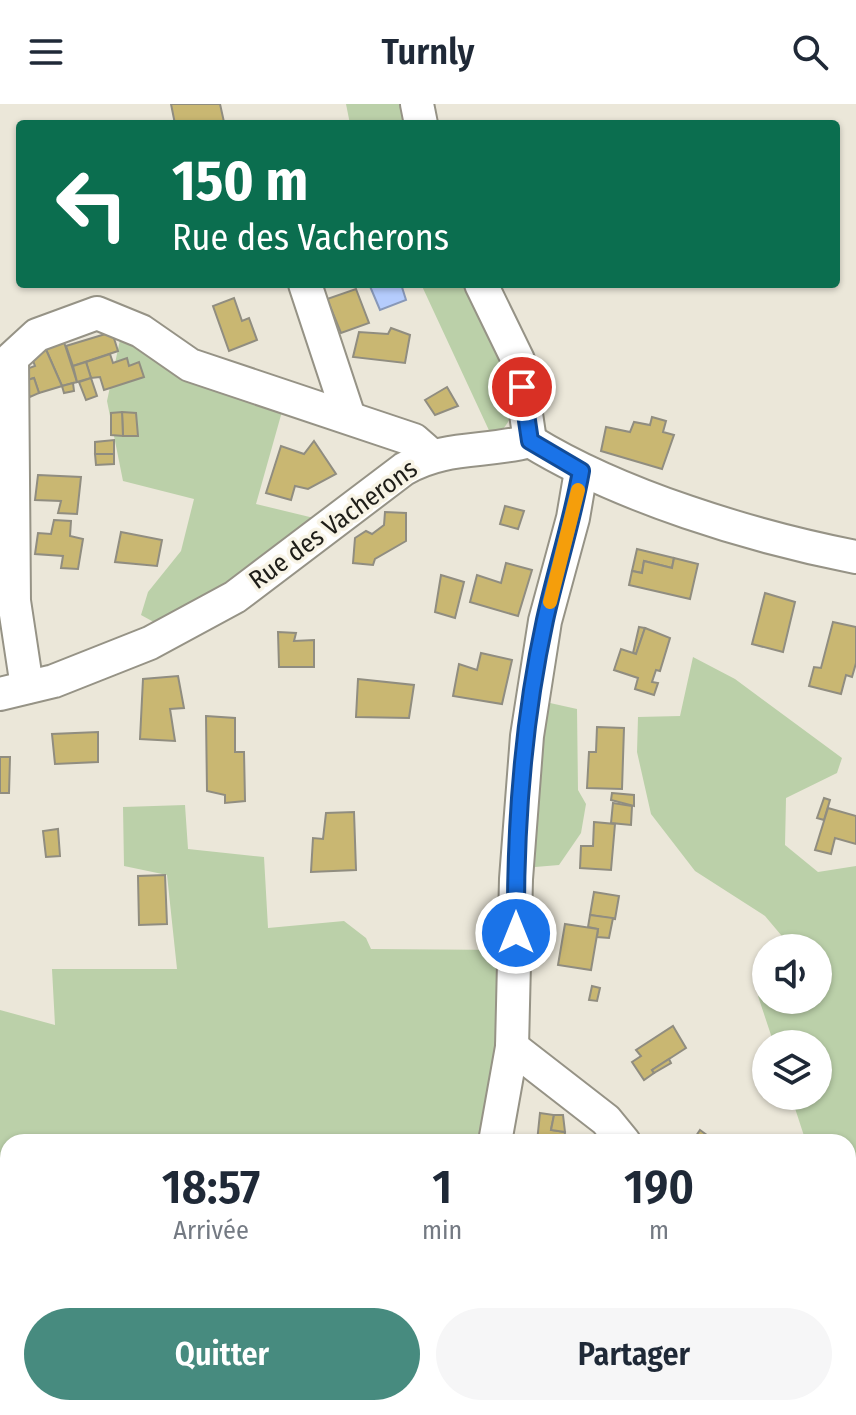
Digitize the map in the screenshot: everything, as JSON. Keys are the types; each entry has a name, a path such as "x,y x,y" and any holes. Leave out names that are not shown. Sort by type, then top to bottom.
{"street":[{"path":"306,288 349,417"},
{"path":"483,288 518,360 530,441 581,471 797,546 856,557"},
{"path":"13,690 14,601 6,449 12,358 37,335 97,313 141,331 190,365 414,440 430,454"},
{"name":"Rue des Vacherons","path":"13,690 54,681 150,643 235,597 404,469 430,454 498,449 530,441"},
{"path":"496,1134 512,1047 516,879 527,736 545,621 573,518 581,471"},
{"path":"512,1047 606,1120 617,1134"}],"green space":[{"path":"346,104 402,104 405,120 349,120"},
{"path":"423,288 469,288 491,332 506,369 512,405 508,423 493,439"},
{"path":"121,335 283,408 256,504 318,519 240,582 161,626 141,615 148,592 181,551 194,499 123,481 107,401"},
{"path":"693,657 735,679 842,758 837,773 786,798 785,845 818,872 856,866 856,1134 803,1134 796,1110 832,1110 832,1030 769,1030 764,1014 832,1014 832,934 780,934 765,916 695,871 651,814 637,752 638,717 680,716"},
{"path":"550,703 577,709 578,790 586,804 581,833 559,865 535,867 539,724"},
{"path":"185,805 188,849 264,857 268,928 344,921 366,938 371,949 507,950 500,1053 485,1134 0,1134 0,1010 55,1025 52,969 177,969 167,875 124,866 123,807"}],"water":[{"path":"371,288 402,288 406,300 380,310"}],"building":[{"path":"171,104 220,104 224,120 174,120"},
{"path":"356,289 369,323 341,333 327,299"},
{"path":"234,298 242,321 249,318 257,340 229,351 213,306"},
{"path":"391,328 410,335 405,363 353,357 359,332 388,334"},
{"path":"112,332 118,351 73,366 66,346"},
{"path":"63,339 77,382 62,386 44,345"},
{"path":"44,345 62,386 39,393 34,378 24,381 21,371 35,366 30,353"},
{"path":"110,354 113,363 127,358 129,366 139,362 144,377 104,390 100,377 91,378 86,362"},
{"path":"86,362 91,378 77,382 73,366"},
{"path":"34,378 39,393 30,397 24,381"},
{"path":"91,378 97,396 86,400 79,382"},
{"path":"73,383 74,391 64,393 62,386"},
{"path":"447,387 458,406 435,415 425,400"},
{"path":"122,412 136,413 138,436 123,436"},
{"path":"122,412 123,436 111,435 111,413"},
{"path":"652,417 666,421 663,432 674,435 662,469 601,451 606,427 630,432 634,422 650,425"},
{"path":"114,440 114,454 95,454 95,442"},
{"path":"314,441 336,474 308,489 295,486 291,500 266,493 281,446 304,454"},
{"path":"95,454 114,454 114,464 96,465"},
{"path":"38,475 81,477 77,514 58,513 61,501 35,500"},
{"path":"505,506 524,511 518,529 500,524"},
{"path":"385,512 406,513 406,541 375,559 373,565 353,563 355,538 366,531 372,534 384,525"},
{"path":"54,520 71,521 70,536 83,539 78,569 61,568 63,556 35,554 38,533 51,534"},
{"path":"121,532 162,540 157,566 115,562"},
{"path":"637,549 674,558 672,568 644,561 642,573 632,571"},
{"path":"674,558 698,564 690,599 629,585 632,571 642,573 644,561 672,568"},
{"path":"506,563 532,570 518,616 470,602 477,575 501,583"},
{"path":"441,575 464,582 455,618 435,612"},
{"path":"765,593 795,602 783,652 752,644"},
{"path":"833,622 856,627 856,663 852,677 846,675 841,694 809,686 814,667 821,668"},
{"path":"639,627 645,628 636,654 633,653"},
{"path":"645,628 670,638 660,671 656,670 652,682 658,683 654,695 635,689 638,678 614,670 621,649 636,654"},
{"path":"278,632 296,633 294,641 314,640 314,667 279,667"},
{"path":"481,653 512,660 502,704 453,696 459,664 477,670"},
{"path":"178,676 184,708 170,709 175,741 140,739 143,679"},
{"path":"358,679 414,685 409,718 356,717"},
{"path":"206,716 235,718 235,752 244,752 245,801 225,803 225,795 207,791"},
{"path":"597,727 624,728 622,789 587,788 589,752 596,752"},
{"path":"98,732 98,762 55,764 52,734"},
{"path":"0,757 10,757 9,793 0,793"},
{"path":"612,793 634,795 634,806 611,800"},
{"path":"824,798 830,800 824,820 817,818"},
{"path":"613,803 632,806 631,825 611,823"},
{"path":"828,808 856,816 856,844 835,838 831,854 815,850"},
{"path":"354,812 356,870 311,872 313,838 323,839 326,813"},
{"path":"594,822 615,824 611,870 580,868 581,846 593,846"},
{"path":"58,829 60,856 46,857 43,831"},
{"path":"165,875 167,924 139,925 138,876"},
{"path":"594,892 619,896 615,919 590,915"},
{"path":"590,915 613,918 609,938 597,937 598,929 588,927"},
{"path":"565,924 598,929 591,970 558,965"},
{"path":"592,986 600,988 597,1001 589,1000"},
{"path":"673,1026 686,1048 652,1070 654,1073 644,1080 632,1062 641,1056 636,1050"},
{"path":"669,1059 671,1063 654,1073 652,1070"},
{"path":"540,1113 554,1115 551,1130 565,1132 565,1134 538,1134"},
{"path":"554,1115 563,1115 565,1132 551,1130"}],"slow traffic":[{"path":"550,602 578,490"}],"route":[{"path":"516,933 516,879 527,736 545,621 573,518 581,471 530,441 522,387"}]}
